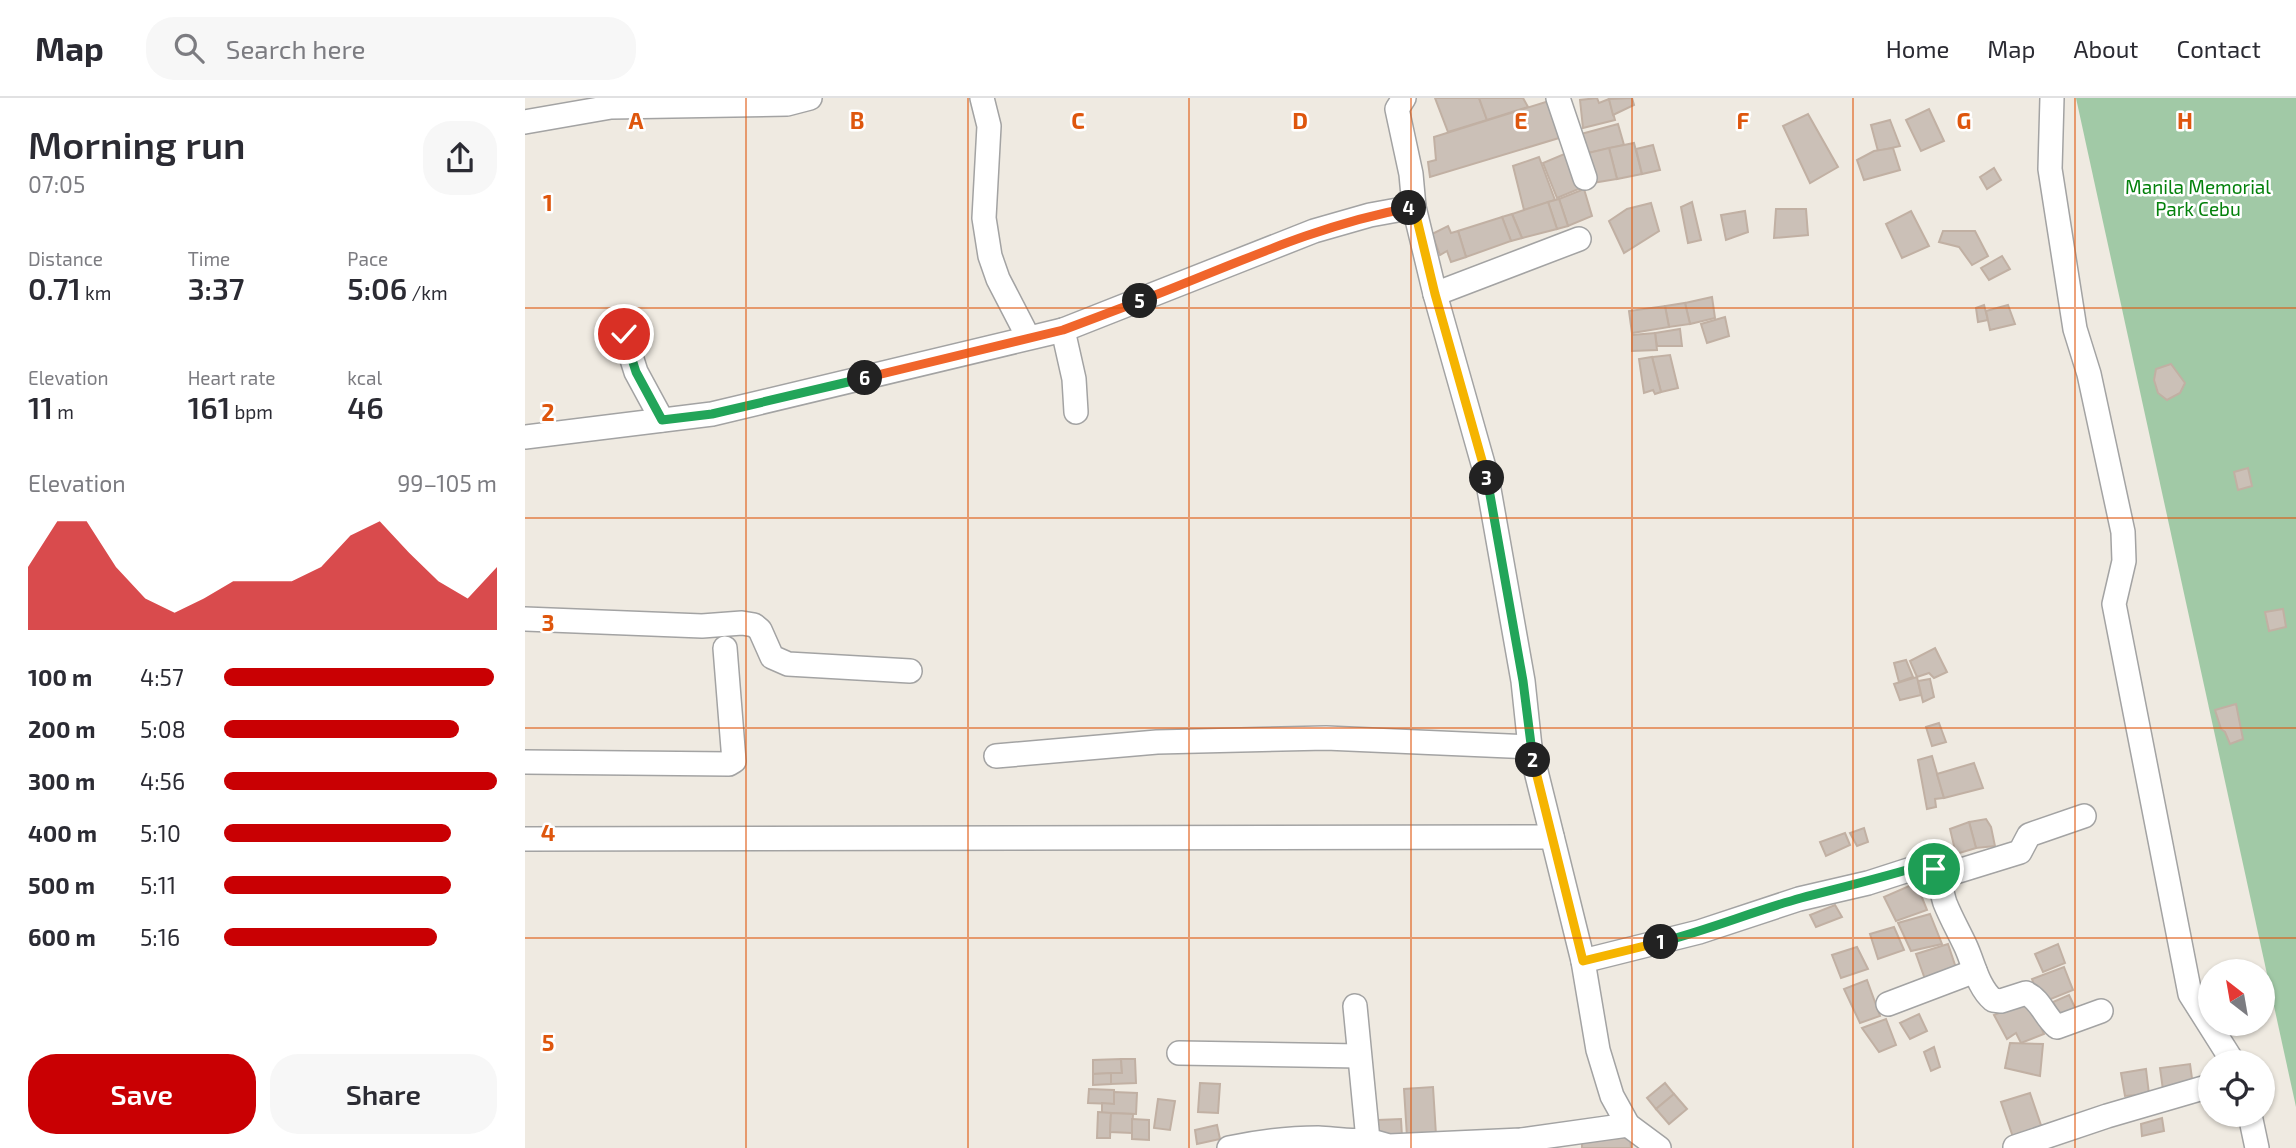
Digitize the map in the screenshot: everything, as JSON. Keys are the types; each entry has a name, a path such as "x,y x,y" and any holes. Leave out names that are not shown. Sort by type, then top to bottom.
{"street":[{"path":"525,122 611,107 787,104 810,98"},
{"path":"982,98 989,126 983,218 990,257 998,279 1028,337"},
{"path":"1558,98 1585,178"},
{"path":"2052,98 2050,169 2075,330 2089,374 2123,532 2125,561 2114,604 2190,994 2225,1050"},
{"path":"1398,102 1414,207 1435,294 1487,478 1523,681 1530,747 1583,961 1598,1050 1612,1096 1628,1125 1659,1148"},
{"path":"525,437 712,414 1063,330 1314,231 1370,215 1414,207"},
{"path":"1435,294 1579,239"},
{"path":"1063,330 1074,379 1076,412"},
{"path":"624,334 636,372 662,420"},
{"path":"525,618 702,626 742,623 754,625 760,630 772,657 787,664 909,671"},
{"path":"525,762 729,764 734,761 725,648"},
{"path":"996,756 1157,742 1313,738 1530,747"},
{"path":"1938,877 2020,852 2029,835 2084,816"},
{"path":"525,839 1552,837"},
{"path":"1583,961 1699,932 1800,899 1868,883 1927,864 1934,869 1938,877 1944,902 1988,996 2001,1001 2026,993 2036,998 2048,1019 2057,1027 2101,1011"},
{"path":"1888,1004 1975,971"},
{"path":"1355,1006 1369,1140"},
{"path":"1179,1053 1359,1056"},
{"path":"2015,1147 2198,1090"},
{"path":"1229,1148 1274,1140 1319,1138 1354,1142 1369,1140 1389,1146 1521,1140 1628,1125"},
{"path":"2253,1127 2257,1148"}],"green space":[{"name":"Manila Memorial Park Cebu","path":"2076,98 2296,98 2296,1107 2275,1011 2275,959 2264,959"}],"building":[{"path":"1435,98 1479,98 1487,120 1448,132"},
{"path":"1479,98 1523,98 1528,107 1487,120"},
{"path":"1597,98 1599,103 1609,99 1615,120 1583,128 1580,100"},
{"path":"1632,98 1634,105 1613,115 1609,99"},
{"path":"1549,101 1559,138 1430,177 1428,162 1436,160 1434,137"},
{"path":"1929,109 1944,141 1921,151 1906,120"},
{"path":"1808,114 1838,167 1810,183 1783,126"},
{"path":"1890,120 1900,146 1878,151 1871,125"},
{"path":"1618,124 1624,145 1584,154 1581,134"},
{"path":"1634,143 1642,174 1617,179 1609,148"},
{"path":"1653,145 1660,170 1642,174 1636,149"},
{"path":"1609,148 1617,179 1592,183 1584,154"},
{"path":"1893,148 1900,170 1864,180 1857,160 1874,151"},
{"path":"1569,152 1581,188 1557,198 1543,163"},
{"path":"1539,157 1555,200 1524,210 1513,166"},
{"path":"1994,168 2001,180 1987,189 1980,177"},
{"path":"1584,189 1592,216 1568,226 1559,199"},
{"path":"1559,199 1568,226 1557,229 1548,202"},
{"path":"1548,202 1557,229 1522,238 1512,214"},
{"path":"1692,202 1701,240 1688,243 1681,207"},
{"path":"1651,203 1659,231 1624,253 1609,221 1627,209"},
{"path":"1776,209 1806,209 1808,235 1774,238"},
{"path":"1745,211 1748,232 1726,240 1721,215"},
{"path":"1911,211 1929,246 1902,258 1886,224"},
{"path":"1512,214 1522,238 1511,241 1502,217"},
{"path":"1502,217 1511,241 1466,257 1458,231"},
{"path":"1448,226 1451,233 1458,231 1466,257 1451,262 1447,251 1440,255 1432,234"},
{"path":"1943,231 1975,231 1988,256 1972,265 1959,247 1939,242"},
{"path":"2002,256 2010,269 1989,280 1981,268"},
{"path":"1712,297 1715,318 1690,324 1685,303"},
{"path":"1685,303 1690,324 1669,327 1665,306"},
{"path":"1984,305 1988,320 1978,322 1976,308"},
{"path":"2008,305 2015,324 1990,330 1986,311"},
{"path":"1665,306 1669,327 1632,333 1629,311"},
{"path":"1725,317 1729,336 1707,343 1701,324"},
{"path":"1680,329 1682,346 1657,346 1655,333"},
{"path":"1655,333 1657,350 1632,351 1632,335"},
{"path":"1670,355 1678,388 1661,392 1652,357"},
{"path":"1652,357 1661,392 1655,394 1653,390 1644,393 1639,359"},
{"path":"2171,364 2185,383 2180,393 2167,400 2158,393 2154,380 2156,369"},
{"path":"2248,468 2252,486 2238,490 2234,472"},
{"path":"2283,609 2286,627 2269,631 2265,612"},
{"path":"1935,648 1947,672 1934,678 1929,673 1917,677 1910,661"},
{"path":"1906,660 1913,677 1899,682 1894,663"},
{"path":"1917,677 1921,695 1900,700 1894,684"},
{"path":"1930,679 1934,697 1923,702 1918,681"},
{"path":"2236,704 2243,739 2230,744 2221,729 2215,710"},
{"path":"1939,723 1946,742 1932,746 1926,727"},
{"path":"1932,756 1944,798 1935,799 1936,807 1927,809 1918,760"},
{"path":"1974,763 1983,788 1944,798 1937,774"},
{"path":"1986,819 1991,827 1995,846 1976,848 1969,822"},
{"path":"1969,822 1976,848 1956,854 1950,829"},
{"path":"1864,828 1868,842 1857,846 1850,833"},
{"path":"1845,833 1850,845 1826,856 1820,842"},
{"path":"1916,883 1927,910 1896,921 1884,897"},
{"path":"1835,905 1842,917 1816,927 1810,915"},
{"path":"1930,914 1942,944 1911,951 1898,923"},
{"path":"1894,927 1904,950 1878,959 1870,934"},
{"path":"1948,944 1957,971 1926,982 1916,954"},
{"path":"2058,944 2065,963 2043,972 2035,954"},
{"path":"1857,947 1868,969 1841,978 1832,955"},
{"path":"2064,967 2073,990 2041,1003 2032,979"},
{"path":"1867,980 1880,1016 1860,1023 1844,989"},
{"path":"2069,995 2078,1014 2063,1021 2053,1002"},
{"path":"2029,1000 2044,1034 2021,1043 2016,1033 2007,1039 1994,1015"},
{"path":"1919,1014 1927,1031 1910,1039 1900,1023"},
{"path":"1886,1019 1896,1045 1879,1052 1862,1028"},
{"path":"2010,1043 2043,1044 2040,1076 2005,1068"},
{"path":"1934,1047 1940,1067 1931,1071 1924,1052"},
{"path":"1121,1059 1122,1073 1093,1074 1093,1060"},
{"path":"1121,1059 1135,1059 1136,1083 1111,1084 1111,1073 1122,1073"},
{"path":"2190,1064 2193,1086 2163,1090 2160,1068"},
{"path":"2146,1069 2149,1094 2125,1096 2121,1073"},
{"path":"1111,1073 1111,1084 1093,1085 1093,1074"},
{"path":"1200,1083 1220,1084 1218,1113 1198,1112"},
{"path":"1665,1083 1674,1094 1656,1109 1647,1098"},
{"path":"1433,1087 1436,1135 1407,1137 1404,1089"},
{"path":"1089,1089 1114,1090 1114,1104 1088,1103"},
{"path":"1114,1092 1137,1093 1136,1114 1102,1113 1102,1103 1114,1104"},
{"path":"2030,1093 2043,1131 2014,1140 2001,1102"},
{"path":"1674,1094 1687,1109 1669,1124 1656,1109"},
{"path":"1158,1099 1175,1101 1170,1130 1154,1128"},
{"path":"1098,1112 1111,1113 1110,1138 1097,1138"},
{"path":"1111,1113 1133,1114 1132,1133 1110,1132"},
{"path":"2162,1118 2164,1131 2142,1136 2141,1124"},
{"path":"1132,1119 1149,1120 1149,1140 1132,1139"},
{"path":"1401,1119 1402,1137 1378,1138 1378,1120"},
{"path":"1217,1125 1220,1139 1197,1144 1195,1130"},
{"path":"1630,1137 1631,1148 1582,1148 1582,1142"}],"route":[{"path":"624,334 636,372 662,420 712,414 1063,330 1226,268 1314,231 1370,215 1414,207 1435,294 1487,478 1523,681 1530,747 1583,961 1699,932 1800,899 1868,883 1927,864 1934,869"}]}
